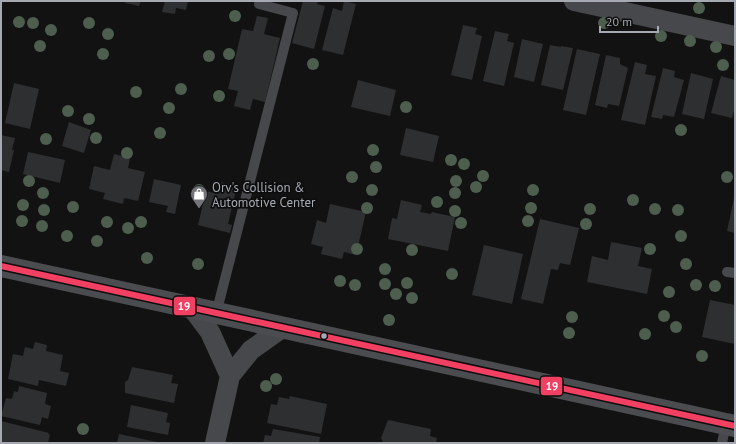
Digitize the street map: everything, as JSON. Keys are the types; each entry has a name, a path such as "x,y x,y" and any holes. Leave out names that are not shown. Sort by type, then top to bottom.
{"main road":[{"path":"1,266 282,328 728,431"}],"street":[{"path":"574,1 735,36"},
{"path":"192,308 210,332 230,376"},
{"path":"215,443 230,376 252,350 282,328"}],"lane":[{"path":"216,314 293,12 259,4"}],"building":[{"path":"126,1 141,1 139,6 125,3"},
{"path":"165,1 188,1 186,10 176,8 175,14 162,12"},
{"path":"303,1 318,1 317,4 325,6 314,49 292,43"},
{"path":"344,1 356,4 343,55 322,50 333,8 342,11"},
{"path":"257,16 268,18 264,34 280,38 265,102 253,99 250,110 234,106 238,91 228,89 242,29 253,31"},
{"path":"463,25 477,28 475,34 482,36 472,80 451,75"},
{"path":"495,31 509,34 507,41 514,43 504,86 483,81"},
{"path":"522,39 543,44 534,82 514,77"},
{"path":"550,45 573,48 563,90 541,85"},
{"path":"577,49 600,54 586,115 563,110"},
{"path":"606,55 620,58 620,64 628,68 619,106 608,104 607,108 595,105"},
{"path":"635,62 647,65 645,74 656,76 645,125 621,120"},
{"path":"663,68 675,71 674,77 684,80 674,117 663,115 662,119 651,117"},
{"path":"691,73 713,79 704,119 682,114"},
{"path":"721,76 735,80 735,107 732,118 711,113"},
{"path":"358,80 396,90 390,116 351,107"},
{"path":"14,83 39,89 30,129 5,123"},
{"path":"69,122 91,130 84,153 62,146"},
{"path":"406,128 439,136 433,162 400,155"},
{"path":"1,135 15,138 9,172 1,170"},
{"path":"28,152 65,160 60,183 23,174"},
{"path":"114,154 130,158 128,168 145,172 138,201 124,198 123,204 103,199 105,193 89,189 94,166 110,170"},
{"path":"154,179 181,185 175,214 166,212 168,206 149,202"},
{"path":"221,182 237,186 228,224 232,225 230,233 198,225 206,191 219,194"},
{"path":"735,198 735,233 727,231"},
{"path":"401,200 422,205 420,212 431,214 432,212 455,217 448,251 388,239 392,218 397,219"},
{"path":"330,204 366,212 356,255 344,252 342,259 321,254 323,247 311,244 317,220 326,223"},
{"path":"540,219 579,228 570,265 560,263 558,270 551,269 543,304 521,299"},
{"path":"611,242 642,248 638,266 652,269 647,294 587,282 592,256 608,260"},
{"path":"484,245 523,254 512,304 472,295"},
{"path":"710,300 735,305 735,344 702,337"},
{"path":"35,342 47,345 46,351 63,355 60,371 69,373 66,386 39,380 38,386 8,379 13,354 23,356 25,347 33,349"},
{"path":"132,367 173,375 171,383 178,384 174,403 125,393 125,382 128,380"},
{"path":"19,386 47,393 45,404 51,406 48,419 42,417 40,425 1,416 6,398 12,399 14,391 18,392"},
{"path":"290,396 327,404 321,434 267,423 271,404 277,405 279,397 289,399"},
{"path":"131,405 168,413 166,422 170,423 168,435 127,427"},
{"path":"388,420 431,429 430,436 437,438 436,443 383,442 381,438"},
{"path":"1,421 49,433 48,443 1,443"},
{"path":"273,429 320,437 319,443 263,443 265,435 271,436"},
{"path":"119,434 157,442 117,443"}],"transit line":[{"name":"19","path":"1,266 735,426"}],"place":[{"name":"Orv's Collision & Automotive Center","path":"199,209"}]}
